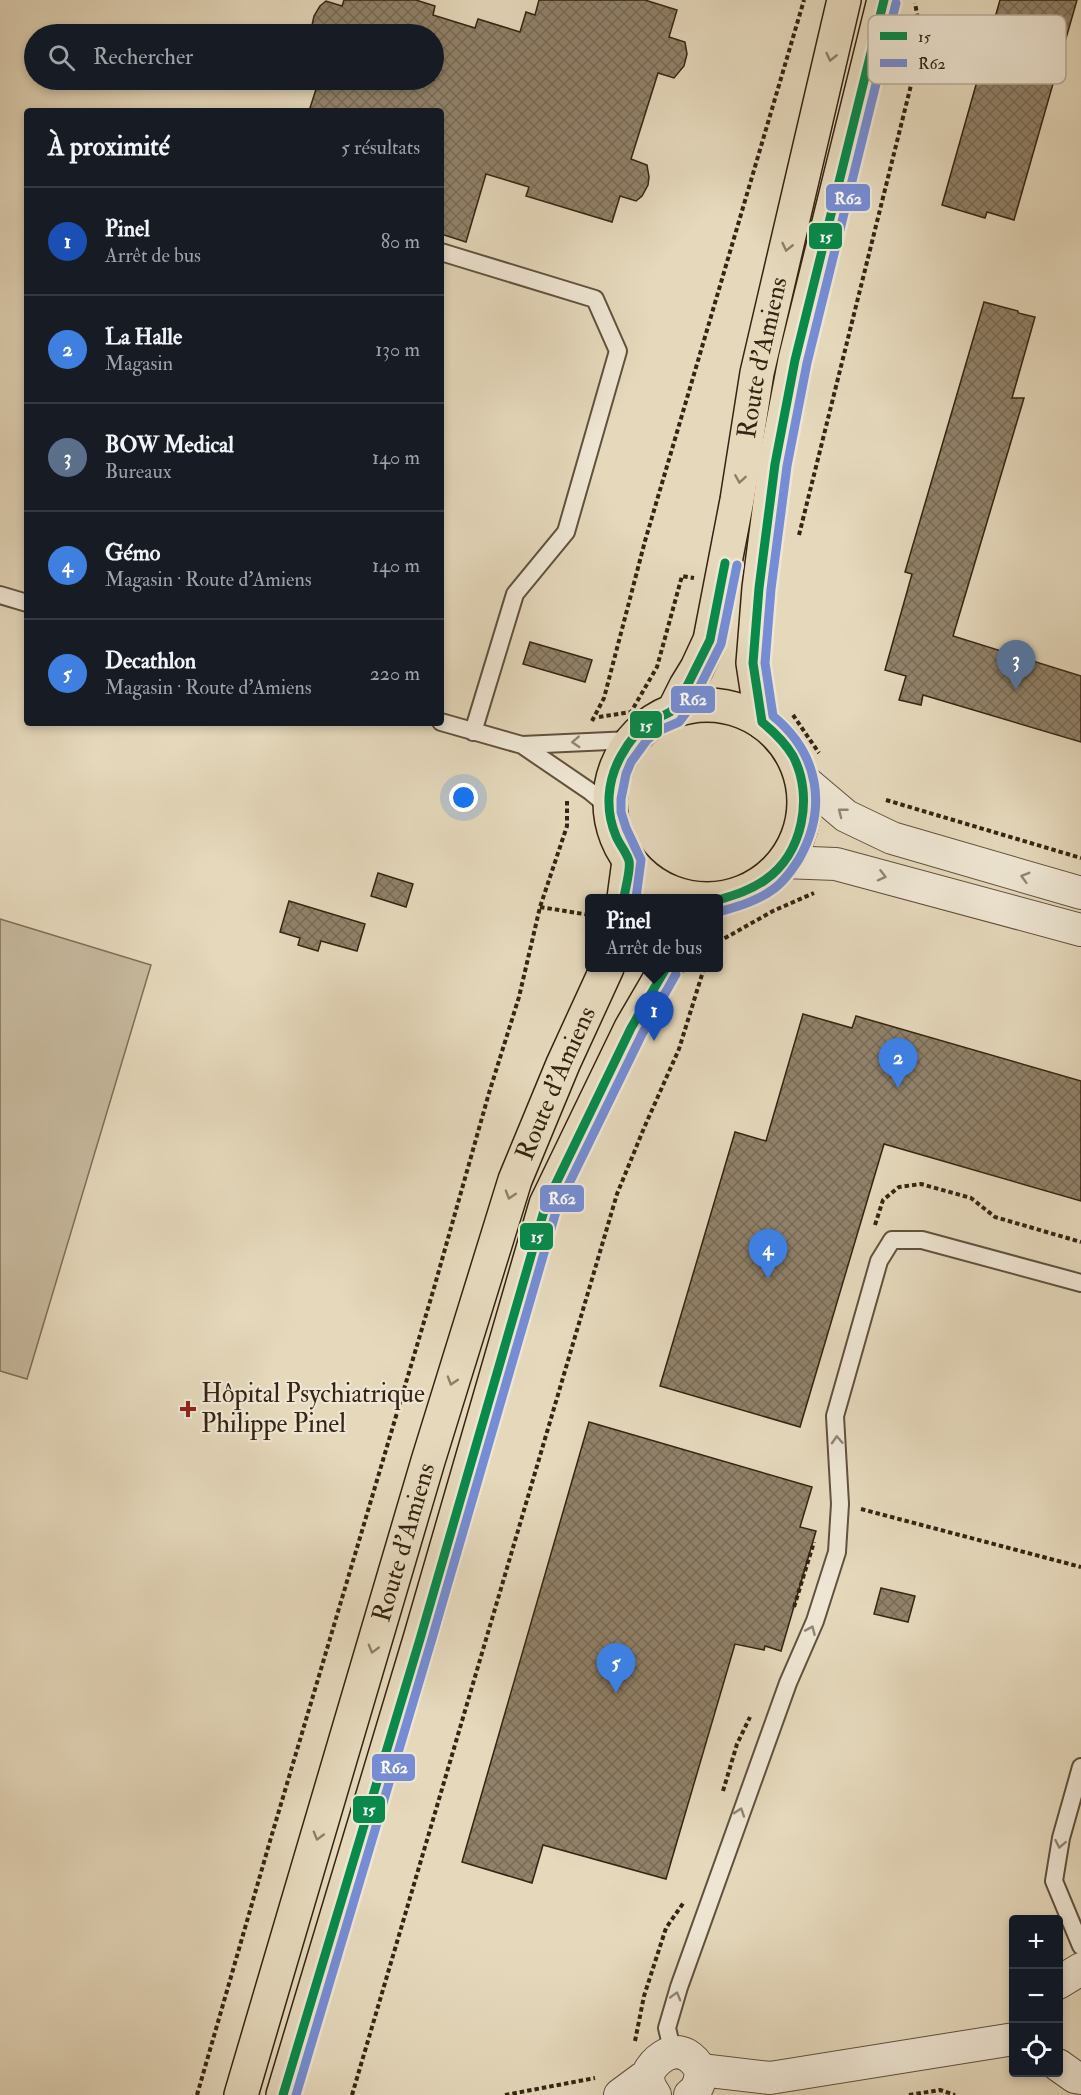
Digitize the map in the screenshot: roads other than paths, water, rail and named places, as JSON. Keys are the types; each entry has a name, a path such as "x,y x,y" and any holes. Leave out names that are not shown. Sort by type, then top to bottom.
{"main road":[{"name":"Route d'Amiens","path":"674,710 698,668 710,640 737,500 757,373 844,0"},
{"path":"880,15 884,0"},
{"path":"762,722 753,663 759,588 775,464 795,360 868,65"},
{"path":"679,894 654,884 629,861 619,845 612,826 609,807 611,783 618,760 631,740 651,722 674,710 697,705 720,705 742,711 762,722 780,737 793,756 813,770 798,836 783,862 766,880 744,892 723,898"},
{"path":"625,894 629,861"},
{"name":"Route d'Amiens","path":"241,2095 428,1461 515,1180 563,1064 605,972"},
{"name":"Route d'Amiens","path":"283,2095 420,1639 546,1204 615,1059 663,972"}],"street":[{"path":"813,770 846,816 892,838 1081,893"},
{"path":"783,862 836,864 1081,930"},
{"path":"610,2086 651,2085 656,2060 673,2053 687,2055 696,2085 785,2081 1009,2040"}],"lane":[{"path":"444,253 595,299 618,351 566,532 515,594 473,732"},
{"path":"0,595 24,602"},
{"path":"444,723 522,745 631,740"},
{"path":"522,745 609,807"},
{"path":"673,2053 667,2028 679,1987 784,1693 815,1621 837,1552 840,1504 835,1416 879,1261 892,1240 922,1240 1081,1283"},
{"path":"1076,1966 1054,1881 1061,1838 1081,1767"}],"place":[{"name":"BOW Medical","path":"1016,690"},
{"name":"Pinel","path":"654,1041"},
{"name":"La Halle","path":"898,1088"},
{"name":"Gémo","path":"768,1279"},
{"name":"Hôpital Psychiatrique Philippe Pinel","path":"188,1409"},
{"name":"Decathlon","path":"616,1693"}]}
